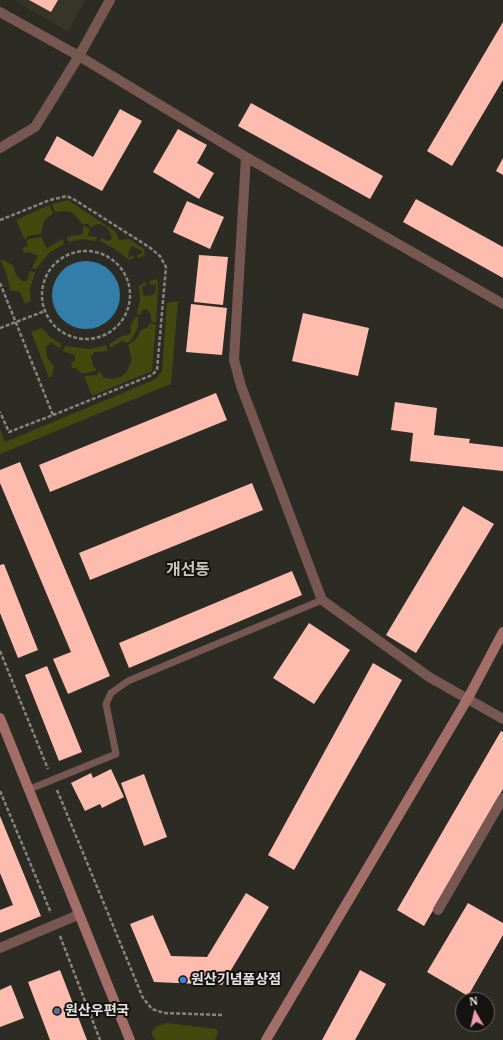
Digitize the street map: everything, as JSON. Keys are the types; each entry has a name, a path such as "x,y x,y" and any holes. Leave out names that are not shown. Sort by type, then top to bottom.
{"main road":[{"path":"266,1040 468,698 503,632"},
{"path":"0,718 30,789 78,915 130,1040"}],"street":[{"path":"0,148 35,127 79,56 110,0"},
{"path":"0,12 79,56 246,157 503,304"},
{"path":"246,157 234,360 241,386 322,600 430,677 503,719"},
{"path":"438,910 503,798"},
{"path":"0,948 78,915"}],"lane":[{"path":"30,789 116,754 106,704 111,693 128,681 322,600"}],"path":[{"path":"0,220 50,200 67,196 149,247 160,256 166,267 157,370 146,378 9,432 0,412"},
{"path":"88,251 106,256 120,267 127,278 130,290 128,309 118,325 103,335 84,339 72,336 56,327 45,311 42,293 47,275 59,260 69,254 88,251"},
{"path":"0,283 53,415"},
{"path":"0,328 45,311"},
{"path":"0,651 143,998 152,1009 164,1013 222,1014"}],"shaded area":[{"path":"14,0 85,0 68,32"}],"green space":[{"path":"68,200 116,232 119,240 129,239 144,249 145,255 138,258 137,255 142,253 142,251 132,246 129,251 128,258 133,255 134,258 129,260 115,249 100,241 101,237 107,241 112,239 111,234 106,227 100,224 94,225 92,228 88,224 82,224 73,213 67,211 55,212 52,204"},
{"path":"49,205 53,213 44,221 41,234 28,236 25,240 16,220"},
{"path":"83,226 89,228 90,231 88,236 97,237 96,241 82,239 68,242 67,237 83,234"},
{"path":"41,237 47,248 63,239 64,244 49,253 36,269 32,268 38,256 29,252 24,253 22,248 28,246 26,242 29,239"},
{"path":"0,259 13,265 16,275 22,281 27,281 30,271 35,272 30,289 31,301 25,304 20,292 10,290 7,275"},
{"path":"157,279 158,289 156,323 151,321 151,315 147,309 142,310 141,314 137,314 140,299 139,286 146,282 146,286 142,286 143,294 145,296 153,295 156,291 156,284 150,285 149,281"},
{"path":"178,301 171,384 0,454 0,429 5,442 156,379 162,371 167,303"},
{"path":"135,317 138,317 138,327 132,339 128,343 122,341 110,348 109,344 131,332 130,327"},
{"path":"150,323 156,325 152,371 92,396 84,376 97,375 99,371 104,378 114,379 121,377 126,373 132,360 128,345 136,339 141,330 147,328"},
{"path":"42,328 50,337 61,344 60,349 51,342 46,347 47,358 54,366 52,376 49,378 31,332"},
{"path":"106,345 108,351 95,352 91,356 93,366 97,370 88,373 81,373 76,368 72,368 71,364 75,360 75,355 63,351 65,346 89,349"},
{"path":"167,1023 216,1029 218,1032 215,1040 155,1040 151,1033 153,1030 157,1026"}],"water":[{"path":"86,261 99,264 110,271 117,282 120,295 117,308 110,319 99,326 86,329 73,326 62,319 55,308 52,295 55,282 62,271 73,264"}],"building":[{"path":"29,0 58,0 51,12"},
{"path":"503,22 503,80 452,166 427,151"},
{"path":"251,103 383,176 370,199 238,126"},
{"path":"120,109 142,121 102,191 44,160 57,136 93,157"},
{"path":"178,129 207,145 197,163 214,173 199,199 153,172"},
{"path":"503,158 503,175 496,171"},
{"path":"416,199 503,247 503,278 403,222"},
{"path":"187,201 224,217 210,249 173,232"},
{"path":"199,255 228,257 223,305 194,302"},
{"path":"191,304 227,308 222,355 186,352"},
{"path":"303,313 369,328 358,376 292,361"},
{"path":"216,393 227,420 50,492 39,465"},
{"path":"395,402 437,408 434,435 470,439 469,443 503,447 503,471 410,461 413,433 391,430"},
{"path":"20,462 110,676 68,694 53,659 71,652 0,483 0,470"},
{"path":"252,483 263,510 90,580 79,553"},
{"path":"463,506 494,524 416,653 386,635"},
{"path":"4,564 38,650 18,658 0,613 0,565"},
{"path":"292,571 302,595 129,668 119,643"},
{"path":"309,623 350,650 314,704 273,678"},
{"path":"373,663 402,680 294,870 268,855"},
{"path":"47,666 82,752 59,761 25,675"},
{"path":"501,731 503,732 503,789 424,926 397,910"},
{"path":"111,769 124,797 102,808 100,804 85,811 71,783 91,773 93,778"},
{"path":"144,774 167,837 144,846 121,783"},
{"path":"0,816 41,916 0,933 0,910 13,905 0,873"},
{"path":"246,893 269,907 222,985 154,982 130,924 153,915 171,956 207,957"},
{"path":"468,903 503,923 503,935 470,992 461,992 427,972"},
{"name":"원산우편국","path":"60,970 87,1040 50,1040 28,982"},
{"path":"360,970 386,984 355,1040 322,1040"},
{"path":"11,985 24,1018 0,1027 0,990"}],"place":[{"name":"원산기념품상점","path":"183,980"},
{"name":"원산우편국","path":"57,1011"}],"district":[{"name":"개선동","path":"188,570"}]}
